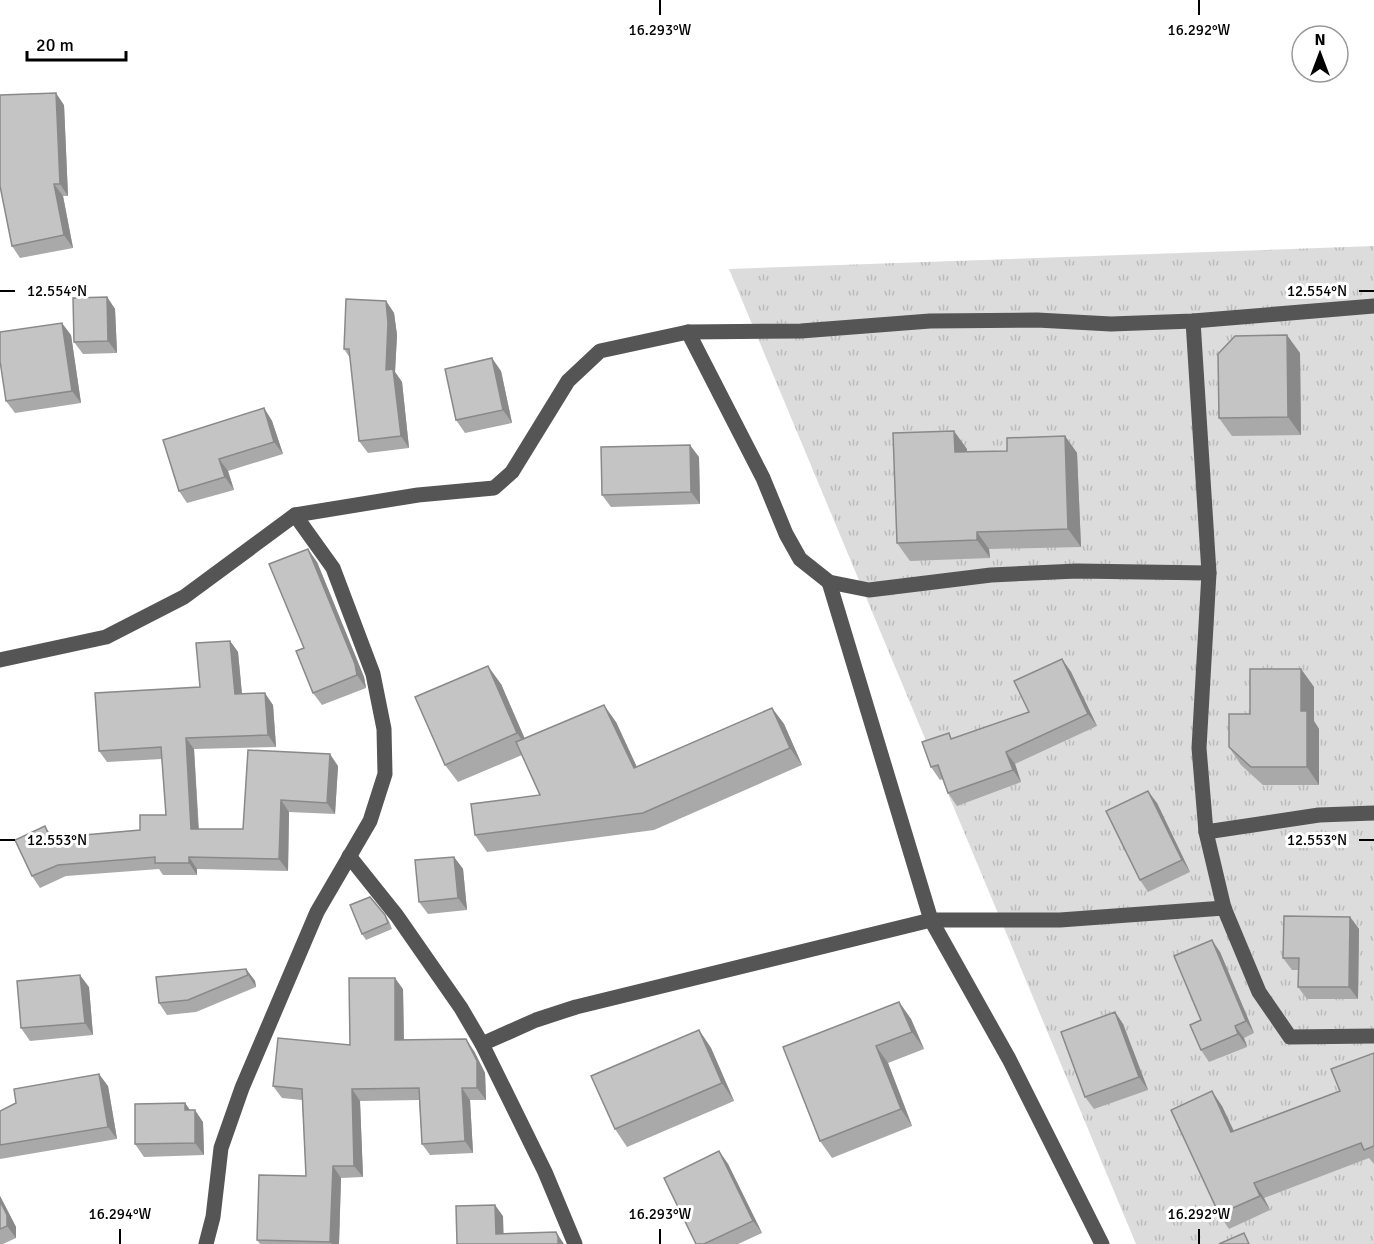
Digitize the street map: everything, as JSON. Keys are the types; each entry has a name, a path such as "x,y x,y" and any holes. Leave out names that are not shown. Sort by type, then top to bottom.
{"street":[{"path":"0,660 106,637 184,597 295,515 418,495 494,488 512,472 568,381 600,351 688,332 801,331 930,321 1037,320 1111,324 1193,321 1374,306"},
{"path":"1193,321 1209,573 1199,748 1206,832 1224,908 1259,992 1290,1037 1374,1036"},
{"path":"688,332 763,478 786,534 800,560 829,582 869,590 991,575 1067,572 1209,573"},
{"path":"206,1244 213,1217 221,1148 242,1088 317,912 370,821 385,774 384,729 373,674 333,568 295,515"},
{"path":"829,582 931,920 1009,1059 1102,1244"},
{"path":"1206,832 1319,815 1374,813"},
{"path":"349,856 396,916 461,1008 482,1044 545,1172 575,1244"},
{"path":"482,1044 536,1020 576,1006 931,920 1060,920 1224,908"}],"green space":[{"path":"1374,246 1374,1244 1136,1244 729,269"}],"building":[{"path":"56,93 60,184 54,184 64,235 12,246 0,186 0,95"},
{"path":"107,297 108,341 74,342 73,298"},
{"path":"346,299 386,301 388,323 386,370 393,369 401,436 359,441 349,349 344,349"},
{"path":"62,323 72,391 6,401 0,361 0,332"},
{"path":"1287,335 1288,417 1219,418 1218,354 1235,336"},
{"path":"492,358 503,410 456,420 445,369"},
{"path":"264,408 274,442 219,459 225,477 179,491 163,440"},
{"path":"954,431 955,452 1007,451 1007,438 1065,436 1068,529 977,532 977,540 897,543 893,433"},
{"path":"690,445 691,492 602,495 601,447"},
{"path":"308,549 355,664 357,675 313,693 296,651 304,648 269,564"},
{"path":"230,641 235,694 265,693 268,735 186,738 191,829 243,829 248,750 330,754 327,803 281,800 279,859 189,857 189,863 155,863 155,857 58,865 32,876 15,840 45,826 50,838 140,830 140,815 166,815 161,747 99,751 95,693 200,687 196,643"},
{"path":"1062,659 1088,714 1006,752 1013,770 948,793 938,765 931,767 922,742 949,733 951,739 1029,712 1014,681"},
{"path":"488,666 517,733 445,765 415,697"},
{"path":"1250,669 1301,669 1301,711 1307,711 1307,767 1251,767 1229,747 1229,714 1250,714"},
{"path":"604,705 634,768 772,708 790,748 643,813 475,835 471,804 540,795 516,742"},
{"path":"1148,791 1182,860 1140,880 1106,811"},
{"path":"454,857 458,898 419,902 415,860"},
{"path":"370,897 385,915 388,923 362,934 350,905"},
{"path":"1284,916 1350,917 1349,987 1298,987 1299,958 1283,958"},
{"path":"1212,940 1246,1021 1235,1026 1238,1034 1201,1050 1190,1025 1201,1020 1174,956"},
{"path":"246,969 248,975 188,1000 159,1003 156,977"},
{"path":"80,975 85,1023 21,1028 17,981"},
{"path":"349,978 395,978 395,1040 466,1039 477,1061 477,1088 462,1088 465,1141 422,1144 419,1088 352,1089 354,1166 333,1166 330,1242 257,1240 259,1175 306,1176 302,1089 273,1086 278,1038 350,1045"},
{"path":"899,1002 912,1032 876,1046 901,1109 820,1141 783,1047"},
{"path":"1115,1012 1139,1077 1085,1097 1061,1032"},
{"path":"699,1030 722,1083 615,1129 591,1076"},
{"path":"1374,1053 1374,1146 1364,1150 1361,1143 1254,1183 1260,1196 1219,1214 1171,1110 1212,1091 1231,1132 1340,1091 1331,1069"},
{"path":"99,1074 108,1127 0,1145 0,1111 16,1103 14,1089"},
{"path":"185,1103 185,1110 195,1110 195,1143 135,1144 135,1104"},
{"path":"719,1151 753,1221 704,1244 696,1244 664,1178"},
{"path":"0,1201 7,1215 7,1226 0,1229"},
{"path":"495,1205 496,1234 556,1232 558,1244 457,1244 456,1206"},
{"path":"1244,1233 1249,1244 1219,1244"}]}
